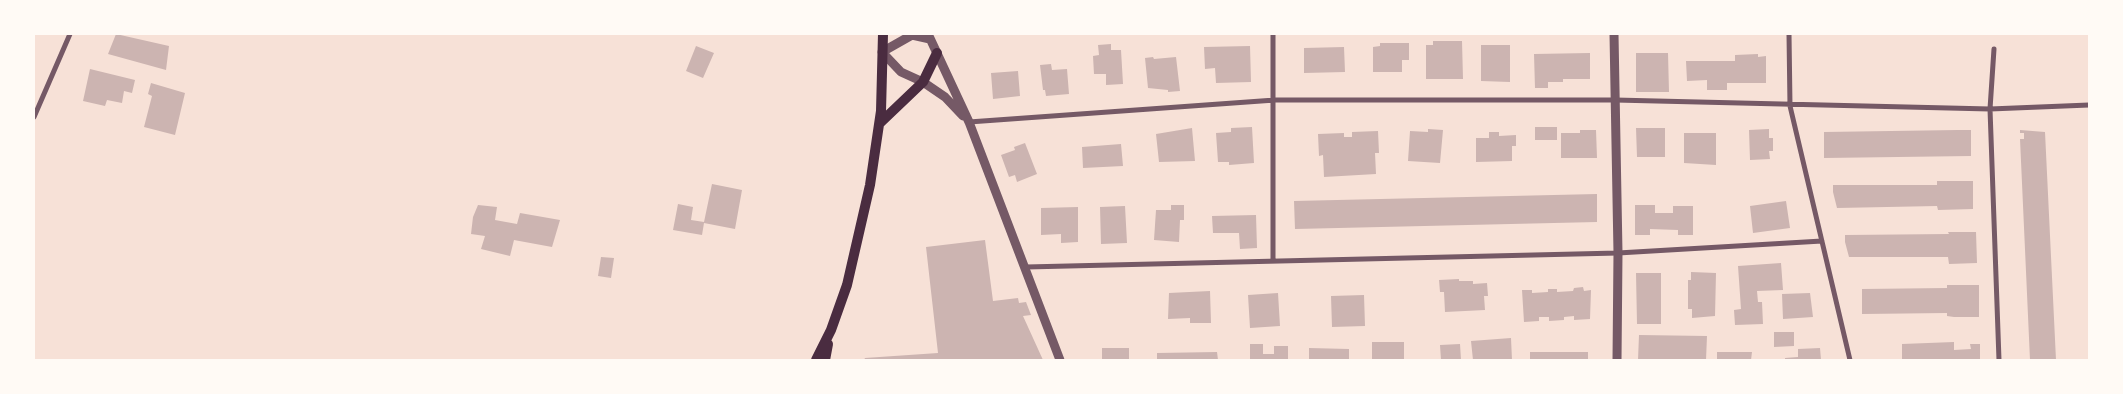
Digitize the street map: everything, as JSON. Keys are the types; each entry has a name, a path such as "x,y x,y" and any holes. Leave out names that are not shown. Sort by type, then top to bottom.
{"main road":[{"path":"816,360 831,330 847,285 870,185 879,125 883,34"},
{"path":"879,125 923,82 937,53"},
{"path":"825,360 831,330"}],"street":[{"path":"34,117 70,34"},
{"path":"1272,262 1275,100 1274,34"},
{"path":"1614,34 1618,253 1617,360"},
{"path":"1789,34 1790,106 1850,360"},
{"path":"969,122 945,97 923,82 901,72 882,52 912,35 929,36 969,122 1060,360"},
{"path":"1994,49 1990,109 1999,360"},
{"path":"969,122 1275,100 1615,100 1790,106 1990,109 2086,104"},
{"path":"1026,267 1618,253 1822,241"}],"building":[{"path":"116,34 169,46 166,70 108,54"},
{"path":"1433,41 1462,41 1463,79 1426,79 1426,45 1433,45"},
{"path":"1380,43 1409,43 1409,60 1402,60 1402,72 1373,72 1373,47 1380,46"},
{"path":"1111,44 1111,50 1121,50 1123,84 1106,85 1106,74 1094,74 1093,56 1099,55 1098,45"},
{"path":"1481,45 1510,45 1510,82 1481,81"},
{"path":"696,46 714,53 703,78 686,71"},
{"path":"1250,46 1251,82 1216,83 1215,68 1205,69 1204,47"},
{"path":"1344,47 1345,72 1304,73 1304,48"},
{"path":"1590,53 1590,79 1563,79 1563,82 1548,82 1548,88 1535,88 1534,54"},
{"path":"1636,53 1668,53 1669,92 1636,92"},
{"path":"1758,54 1758,57 1766,56 1766,83 1727,83 1727,90 1707,90 1707,80 1687,81 1686,61 1735,61 1735,55"},
{"path":"1153,57 1154,59 1176,57 1180,91 1168,92 1168,90 1148,88 1145,58"},
{"path":"1051,64 1052,70 1067,69 1069,94 1046,96 1045,90 1043,90 1040,65"},
{"path":"90,69 135,80 132,93 124,91 122,103 107,100 105,106 83,101"},
{"path":"1018,71 1020,96 993,99 991,73"},
{"path":"151,83 185,93 175,135 144,127 152,96 148,94"},
{"path":"1252,127 1254,163 1229,165 1229,162 1218,162 1216,133 1231,132 1231,128"},
{"path":"1535,127 1557,127 1557,140 1535,140"},
{"path":"1192,128 1195,161 1159,162 1156,134"},
{"path":"1636,128 1665,128 1665,157 1637,157"},
{"path":"1428,129 1443,130 1440,163 1408,161 1410,131 1428,132"},
{"path":"1769,129 1769,138 1773,138 1773,151 1769,151 1770,159 1750,160 1749,130"},
{"path":"1580,130 1596,130 1597,158 1561,158 1561,133 1580,133"},
{"path":"1971,130 1971,156 1824,158 1824,132"},
{"path":"2020,130 2045,132 2056,360 2030,360 2020,139 2024,139 2024,133 2020,133"},
{"path":"1378,131 1379,153 1375,153 1376,174 1324,177 1323,155 1319,156 1318,134 1344,133 1344,137 1352,137 1352,132"},
{"path":"1489,132 1499,132 1499,136 1516,135 1516,146 1512,146 1512,161 1476,162 1476,138 1489,138"},
{"path":"1684,133 1716,133 1716,165 1684,163"},
{"path":"1025,143 1037,174 1017,182 1015,175 1009,177 1001,155 1015,150 1014,147"},
{"path":"1121,144 1123,166 1083,168 1082,147"},
{"path":"1937,181 1973,181 1973,209 1938,210 1937,206 1837,208 1833,192 1833,185 1937,185"},
{"path":"712,184 742,190 735,229 704,223 702,235 673,230 678,204 693,207 691,220 704,222"},
{"path":"1597,194 1597,222 1295,229 1294,201"},
{"path":"1786,201 1790,228 1753,233 1750,206"},
{"path":"478,205 497,207 495,220 517,224 520,213 560,220 552,247 514,240 510,256 481,249 485,236 471,234 473,217"},
{"path":"1171,205 1184,205 1184,220 1180,220 1179,242 1154,240 1156,210 1171,210"},
{"path":"1635,205 1655,205 1655,213 1673,213 1673,206 1693,206 1693,235 1678,235 1678,230 1650,229 1650,235 1635,235"},
{"path":"1125,206 1127,243 1101,244 1100,207"},
{"path":"1078,207 1078,242 1061,243 1061,234 1041,235 1041,208"},
{"path":"1256,215 1257,248 1240,249 1239,233 1213,233 1212,216"},
{"path":"1948,232 1976,232 1977,263 1949,264 1948,257 1849,257 1845,242 1845,235 1949,234"},
{"path":"985,240 993,301 1018,298 1019,303 1026,302 1031,315 1023,316 1043,360 864,360 865,358 938,353 926,247"},
{"path":"601,257 614,258 611,278 598,276"},
{"path":"1781,263 1783,290 1757,291 1758,302 1762,302 1763,324 1735,325 1734,310 1741,309 1738,266"},
{"path":"1691,272 1716,273 1715,316 1692,318 1692,309 1688,309 1688,280 1691,280"},
{"path":"1636,273 1661,273 1661,324 1637,324"},
{"path":"1459,279 1459,281 1473,281 1473,284 1487,283 1488,296 1484,296 1485,310 1445,312 1444,292 1440,292 1439,280"},
{"path":"1947,285 1979,285 1979,317 1954,317 1947,316 1947,313 1862,314 1862,289 1947,288"},
{"path":"1583,287 1584,291 1591,290 1590,319 1574,320 1574,316 1564,317 1564,320 1549,321 1549,317 1539,317 1539,321 1524,322 1522,290 1532,290 1532,293 1548,292 1548,289 1557,289 1557,292 1573,291 1574,288"},
{"path":"1210,291 1211,323 1190,323 1190,318 1168,319 1169,293"},
{"path":"1278,293 1280,326 1250,328 1248,295"},
{"path":"1810,293 1813,317 1783,319 1782,294"},
{"path":"1364,295 1365,326 1332,327 1331,296"},
{"path":"1774,332 1794,332 1794,346 1774,347"},
{"path":"1639,335 1707,336 1706,360 1638,360"},
{"path":"1511,338 1512,360 1473,360 1471,341"},
{"path":"1372,342 1404,342 1404,360 1372,360"},
{"path":"1954,342 1954,350 1971,349 1970,344 1980,344 1980,360 1902,360 1902,344"},
{"path":"1250,344 1263,344 1263,354 1274,354 1274,346 1288,346 1288,360 1250,360"},
{"path":"1460,344 1461,360 1441,360 1440,345"},
{"path":"1102,348 1129,348 1129,360 1102,360"},
{"path":"1309,348 1349,349 1349,360 1309,360"},
{"path":"1820,348 1821,360 1785,360 1785,358 1798,357 1798,349"},
{"path":"1217,352 1218,360 1157,360 1157,353"},
{"path":"1530,352 1588,352 1588,360 1530,360"},
{"path":"1717,352 1752,352 1751,360 1717,360"}]}
